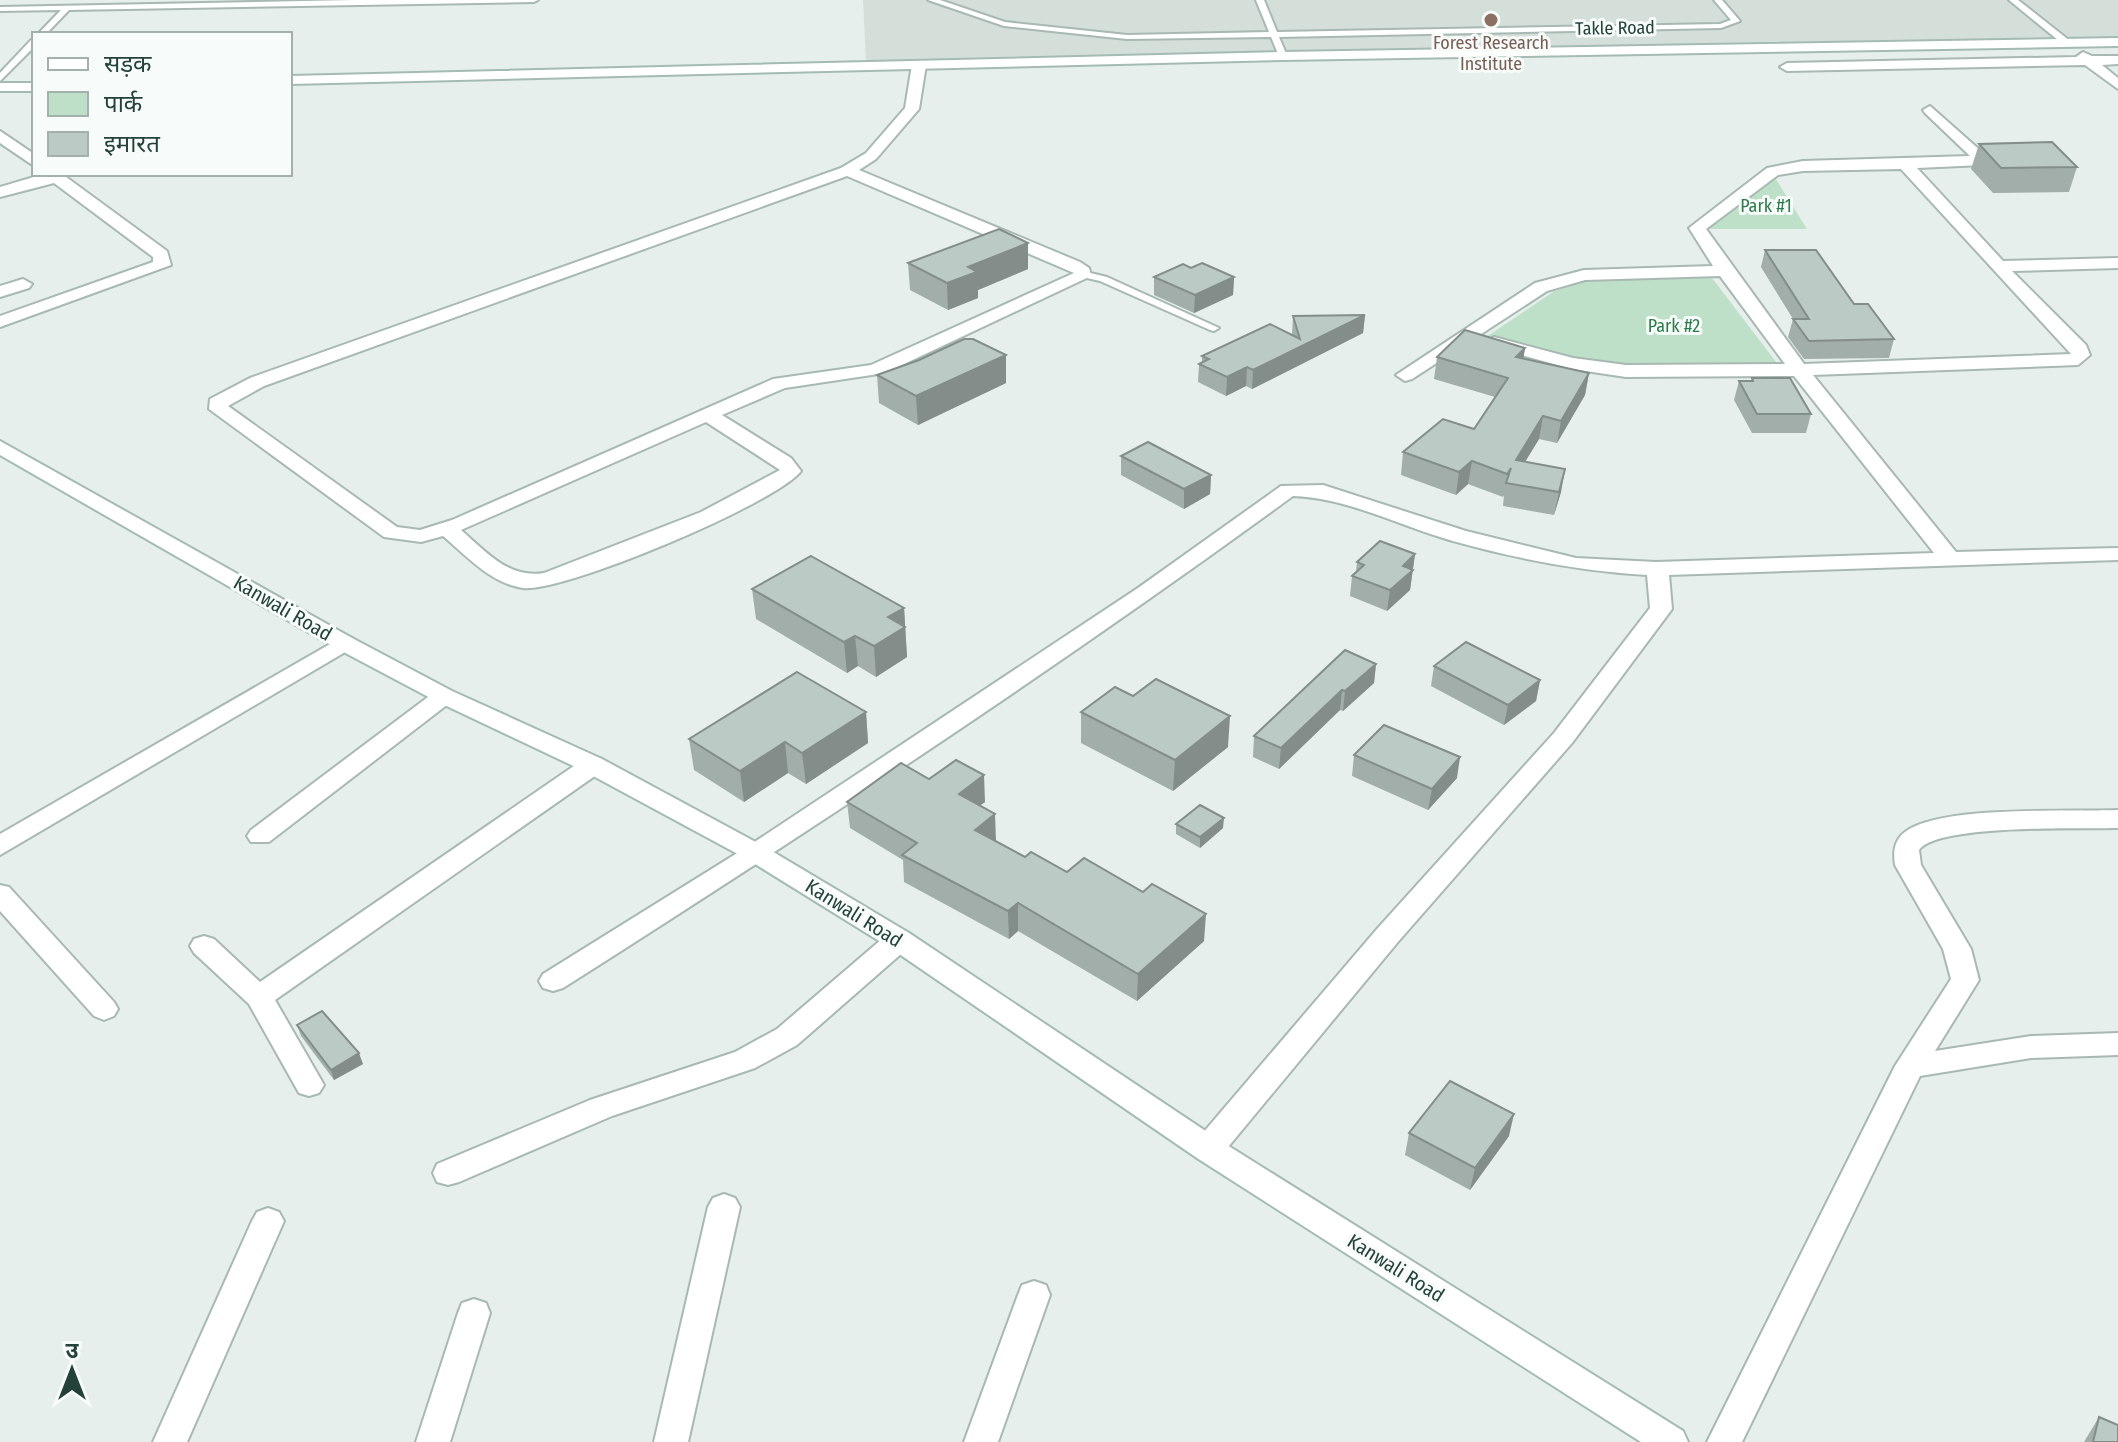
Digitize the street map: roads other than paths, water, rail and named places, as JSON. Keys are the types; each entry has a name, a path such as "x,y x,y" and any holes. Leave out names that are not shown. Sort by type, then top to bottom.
{"street":[{"path":"292,80 1283,56 2118,42"},
{"path":"2067,43 2118,85"},
{"path":"1787,67 2118,60"},
{"path":"847,171 1074,266 1082,274 1077,280 878,369 848,376 805,377 780,383 447,529 421,536 391,533 219,409 217,403 257,382 847,171 871,156 912,109 919,65"},
{"path":"0,87 32,87"},
{"path":"1930,110 1983,160 1803,166 1773,171 1697,228 1724,271 1799,370 1950,559"},
{"path":"0,136 32,160"},
{"path":"1469,334 1572,363 1626,371 1799,370 2078,359 2081,355 2079,349 1905,164"},
{"path":"0,192 54,176 161,255 162,265 0,322"},
{"path":"1998,266 2118,263"},
{"path":"1405,375 1541,287 1584,275 1724,271"},
{"path":"0,292 23,284"},
{"path":"447,529 504,574 527,582 538,581 569,573 658,539 764,489 791,471 784,462 708,415"},
{"name":"Kanwali Road","path":"0,447 344,643 444,696 593,765 756,853 899,940 1208,1149 1671,1442"},
{"path":"553,981 756,853 1146,593 1288,490 1323,491 1459,536 1576,564 1656,569 2118,554"},
{"path":"1208,1149 1387,936 1563,738 1620,665 1661,609 1662,591 1656,569"},
{"path":"0,846 344,643"},
{"path":"260,836 444,696"},
{"path":"259,997 593,765"},
{"path":"1724,1442 1910,1066 1965,980 1957,949 1908,865 1906,850 1914,838 1953,824 2118,819"},
{"path":"0,894 104,1009"},
{"path":"448,1173 586,1114 745,1060 787,1037 899,940"},
{"path":"204,946 259,997 309,1085"},
{"path":"1910,1066 2031,1047 2118,1044"},
{"path":"671,1442 724,1207"},
{"path":"170,1442 268,1221"},
{"path":"981,1442 1034,1295"},
{"path":"433,1442 474,1313"}],"lane":[{"path":"44,32 75,0"},
{"path":"0,9 534,0"},
{"path":"932,0 958,6 1004,24 1081,34 1274,35"},
{"path":"1260,0 1283,56"},
{"name":"Takle Road","path":"1274,35 1721,26 1736,21 1718,0"},
{"path":"2013,0 2067,43"},
{"path":"0,78 32,44"},
{"path":"1082,274 1103,279 1214,328"}],"place":[{"name":"Forest Research Institute","path":"1491,20"}],"park label":[{"name":"Park #1","path":"1766,206"},
{"name":"Park #2","path":"1674,326"}]}
